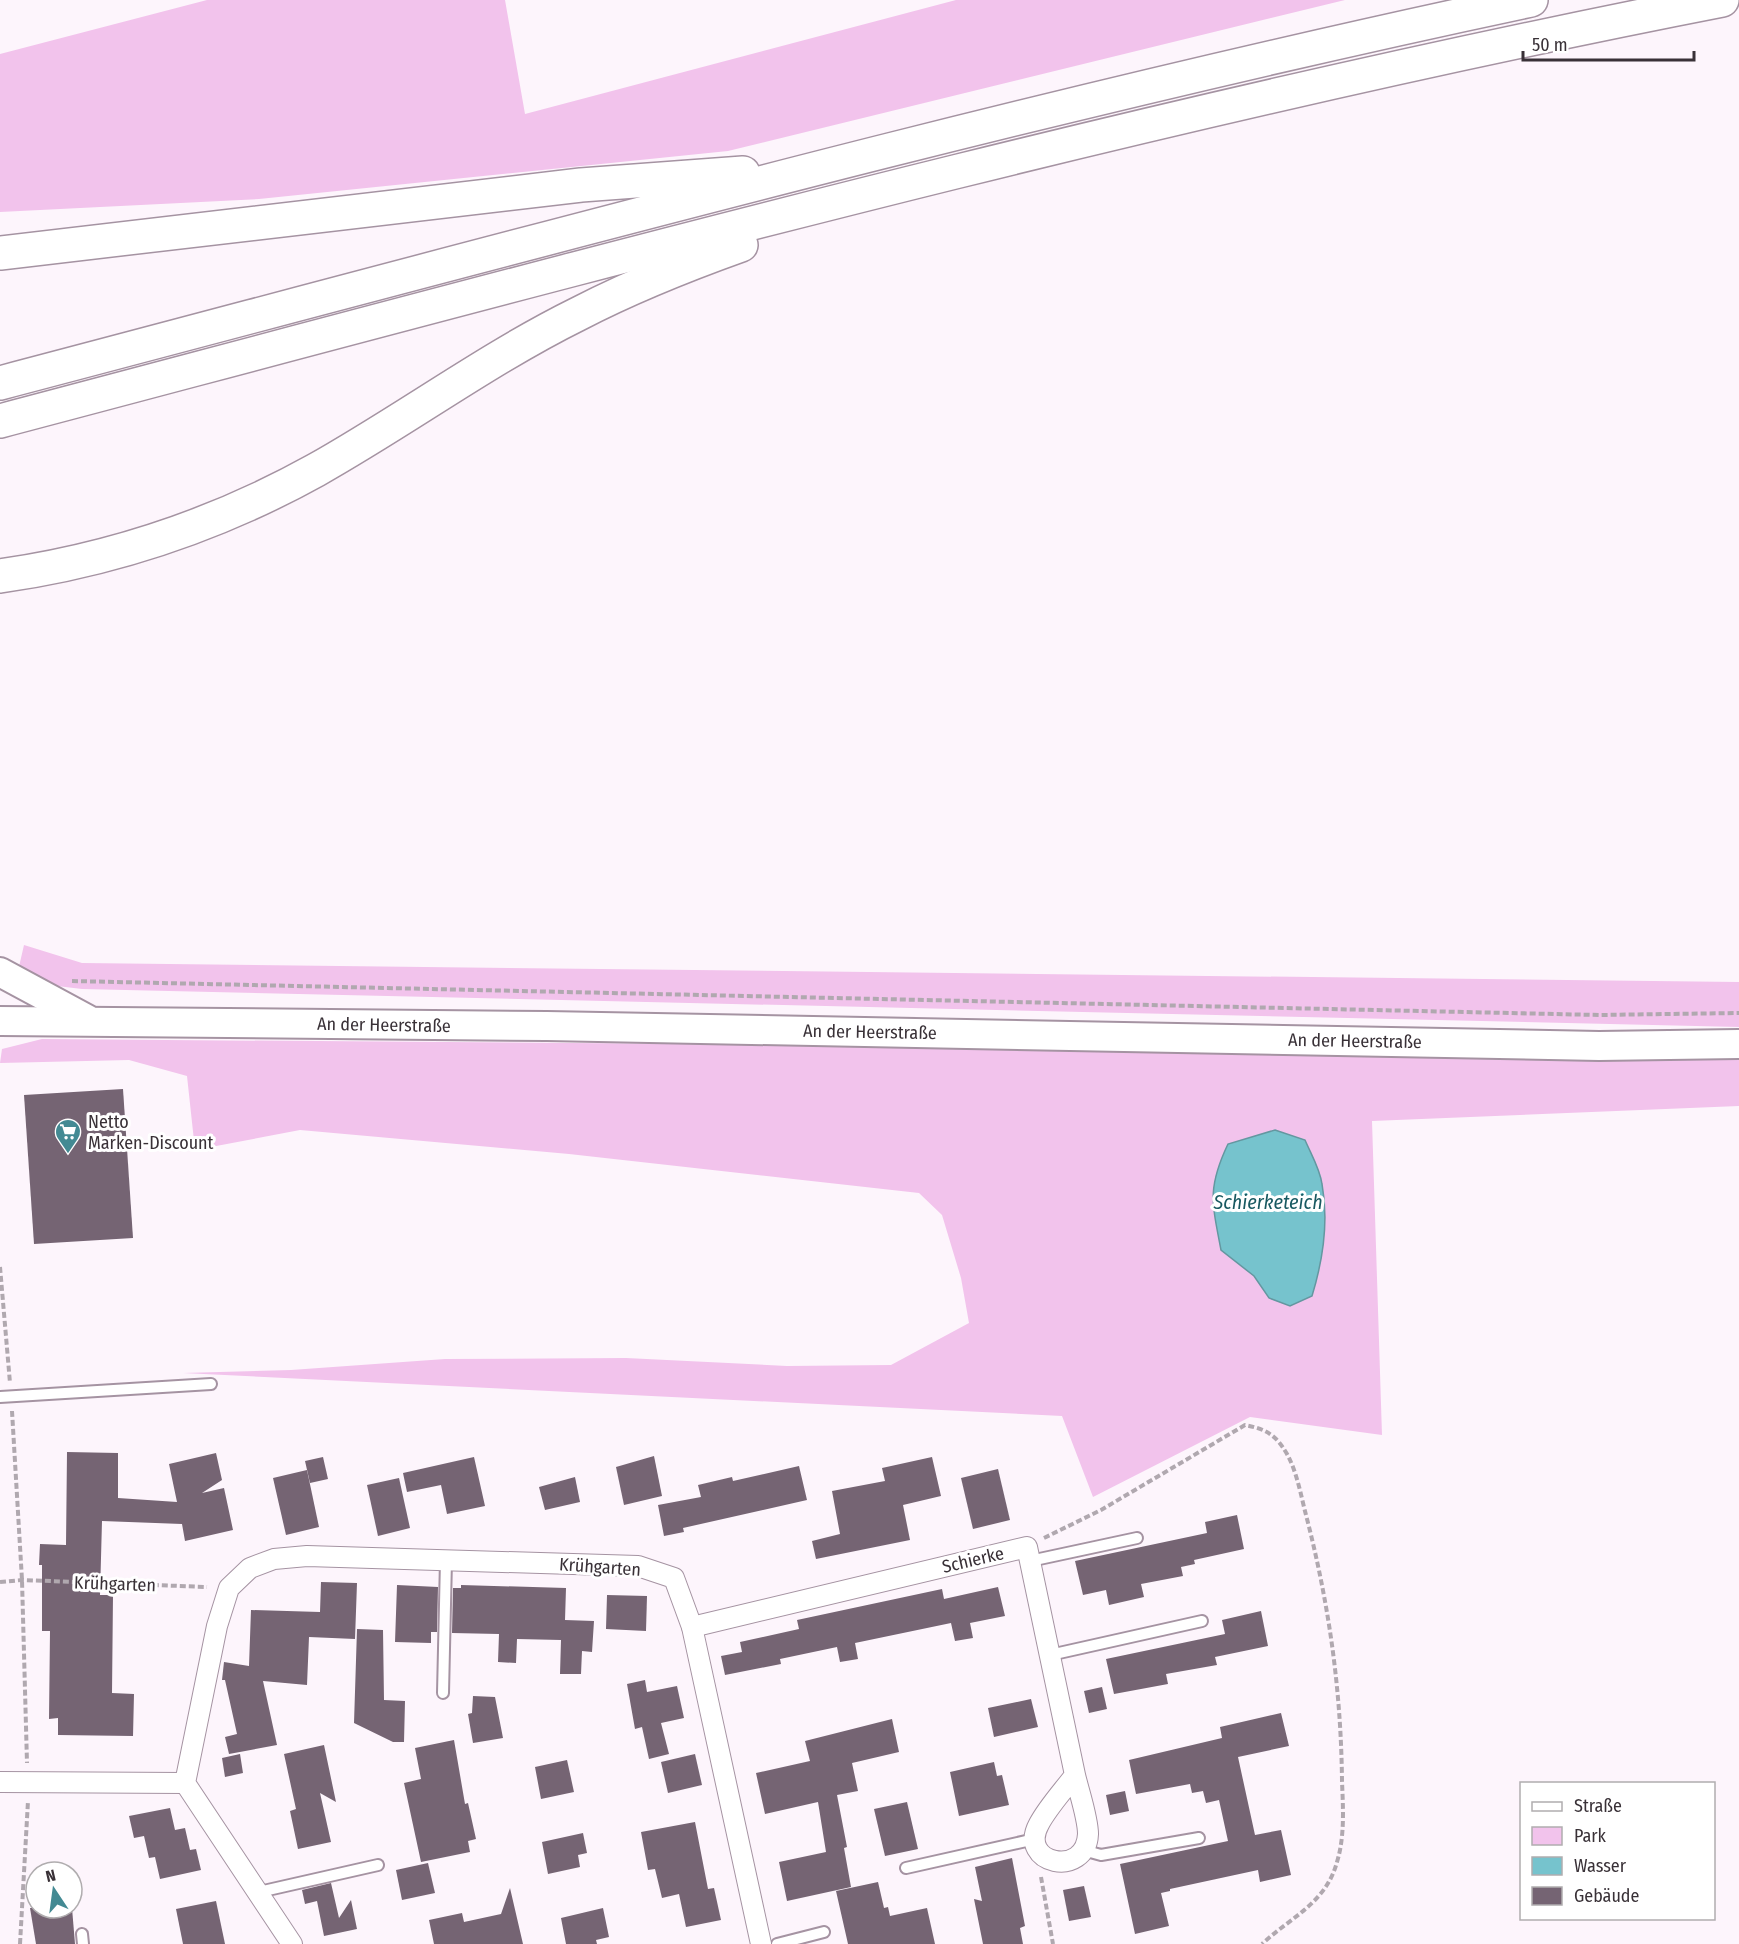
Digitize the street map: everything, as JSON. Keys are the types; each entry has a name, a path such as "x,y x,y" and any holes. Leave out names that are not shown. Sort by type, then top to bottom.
{"highway":[{"path":"0,383 804,171 1061,107 1531,0"},
{"path":"0,421 904,183 1438,57 1722,0"},
{"path":"0,253 581,185 693,174 804,171"},
{"path":"0,576 82,562 146,545 198,526 317,470 489,363 576,314 647,281 904,183"}],"street":[{"path":"0,972 91,1021"},
{"name":"An der Heerstraße","path":"0,1021 559,1027 1587,1046 1739,1044"},
{"name":"Schierke","path":"692,1627 1028,1554 1088,1834 1083,1850"},
{"name":"Krühgarten","path":"185,1783 217,1626 229,1588 250,1568 274,1559 307,1556 638,1566 674,1578 692,1627 761,1944"},
{"path":"1075,1775 1038,1825 1035,1839 1039,1851 1046,1860 1058,1862 1073,1860 1083,1850"},
{"path":"0,1782 185,1783 292,1944"}],"lane":[{"path":"5,1397 211,1384"},
{"path":"1028,1554 1137,1538"},
{"path":"443,1693 446,1560"},
{"path":"1050,1654 1202,1621"},
{"path":"1083,1850 1101,1855 1199,1838"},
{"path":"906,1868 1035,1839"},
{"path":"259,1892 378,1865"},
{"path":"777,1944 824,1932"}],"path":[{"path":"68,981 1587,1015 1739,1012"},
{"path":"0,1267 5,1397 22,1580 29,1782 20,1944"},
{"path":"1028,1554 1245,1425 1266,1429 1288,1456 1319,1564 1331,1626 1342,1742 1342,1837 1338,1862 1329,1883 1316,1901 1262,1944"},
{"name":"Krühgarten","path":"0,1582 22,1580 229,1588"},
{"path":"1046,1860 1040,1881 1053,1944"}],"green space":[{"path":"207,0 505,0 525,114 956,0 1345,0 728,151 259,199 0,212 0,54"},
{"path":"24,945 82,963 1739,982 1739,1027 82,989 57,986 18,971"},
{"path":"42,1039 1093,1047 1739,1059 1739,1106 1372,1121 1382,1435 1250,1417 1093,1497 1062,1416 183,1373 291,1370 445,1359 626,1358 787,1366 891,1365 969,1323 961,1278 942,1215 919,1193 569,1154 300,1130 195,1150 187,1076 129,1060 0,1063 2,1049"}],"water":[{"name":"Schierketeich","path":"1275,1130 1305,1140 1319,1173 1324,1198 1324,1241 1312,1296 1290,1306 1269,1298 1254,1276 1221,1250 1215,1220 1214,1184 1228,1144"}],"building":[{"path":"123,1089 133,1238 34,1244 24,1095"},
{"path":"67,1452 118,1453 118,1498 177,1502 169,1464 216,1453 222,1480 202,1493 224,1488 233,1530 185,1541 182,1524 102,1521 100,1595 113,1595 112,1693 134,1694 133,1736 58,1735 58,1718 49,1719 50,1631 42,1631 40,1544 66,1545"},
{"path":"654,1456 662,1496 624,1505 616,1467"},
{"path":"323,1457 328,1479 310,1483 305,1461"},
{"path":"474,1457 485,1506 447,1514 441,1485 407,1492 403,1473"},
{"path":"932,1457 941,1496 903,1505 910,1540 816,1559 812,1541 840,1534 832,1491 885,1481 882,1468"},
{"path":"799,1466 807,1500 683,1528 684,1532 664,1536 658,1505 701,1497 698,1485 732,1477 733,1481"},
{"path":"998,1469 1010,1520 973,1529 961,1478"},
{"path":"307,1470 319,1527 286,1535 273,1478"},
{"path":"575,1477 580,1502 545,1510 539,1487"},
{"path":"399,1478 410,1528 378,1536 367,1485"},
{"path":"1237,1515 1244,1549 1194,1560 1195,1564 1181,1567 1183,1576 1141,1584 1144,1597 1109,1605 1106,1590 1083,1595 1075,1561 1207,1533 1205,1522"},
{"path":"321,1582 357,1583 355,1639 309,1637 307,1685 263,1681 277,1745 229,1754 225,1737 237,1734 225,1680 222,1680 224,1662 249,1666 251,1610 320,1612"},
{"path":"397,1585 438,1587 437,1632 431,1632 431,1643 395,1642"},
{"path":"461,1585 566,1588 565,1620 594,1621 592,1652 582,1651 581,1674 560,1674 561,1640 517,1639 516,1663 498,1662 499,1634 452,1633 453,1588 461,1588"},
{"path":"998,1587 1005,1616 970,1623 973,1638 955,1641 951,1623 855,1643 858,1659 840,1662 837,1647 780,1659 781,1664 725,1675 721,1656 742,1652 740,1642 799,1629 797,1620 942,1589 944,1599"},
{"path":"607,1595 647,1596 646,1631 606,1629"},
{"path":"1261,1611 1268,1646 1215,1657 1217,1665 1166,1674 1168,1684 1114,1694 1106,1659 1225,1634 1222,1620"},
{"path":"357,1629 383,1630 384,1700 405,1701 404,1742 393,1742 354,1723"},
{"path":"645,1680 647,1692 677,1686 684,1718 661,1723 669,1754 649,1759 642,1727 635,1729 627,1684"},
{"path":"1102,1687 1107,1709 1089,1713 1084,1691"},
{"path":"473,1696 495,1697 503,1738 473,1743 468,1714 472,1713"},
{"path":"1031,1699 1038,1727 994,1737 988,1708"},
{"path":"1281,1713 1289,1746 1238,1757 1255,1835 1281,1830 1291,1875 1260,1882 1258,1870 1170,1889 1170,1891 1161,1893 1169,1926 1135,1934 1120,1864 1228,1841 1219,1800 1206,1803 1203,1791 1192,1793 1190,1784 1136,1794 1129,1760 1222,1738 1220,1727"},
{"path":"892,1719 899,1752 852,1763 858,1791 837,1795 847,1847 844,1848 851,1887 787,1901 779,1862 826,1852 818,1802 765,1814 756,1773 810,1761 805,1741"},
{"path":"454,1740 465,1804 468,1803 476,1839 468,1841 470,1852 421,1862 404,1783 421,1779 415,1748"},
{"path":"324,1745 336,1802 320,1793 331,1842 298,1849 290,1811 296,1809 284,1754"},
{"path":"240,1754 243,1773 225,1777 222,1758"},
{"path":"695,1754 702,1785 668,1793 661,1762"},
{"path":"567,1760 574,1792 541,1799 535,1767"},
{"path":"994,1762 997,1776 1002,1775 1009,1805 959,1816 950,1772"},
{"path":"1125,1791 1129,1811 1110,1815 1106,1795"},
{"path":"907,1802 918,1849 885,1856 874,1809"},
{"path":"170,1808 175,1830 185,1828 190,1850 196,1849 201,1870 160,1879 155,1857 149,1858 144,1836 134,1838 129,1816"},
{"path":"695,1822 708,1889 714,1888 721,1920 686,1927 679,1894 662,1898 655,1869 648,1870 641,1832"},
{"path":"583,1833 587,1853 578,1855 580,1867 548,1874 542,1842"},
{"path":"1012,1858 1025,1926 1020,1928 1023,1944 983,1944 974,1899 982,1901 975,1867"},
{"path":"428,1863 435,1893 402,1900 396,1870"},
{"path":"878,1882 884,1908 888,1907 890,1916 927,1908 935,1944 848,1944 836,1891"},
{"path":"331,1883 339,1918 351,1900 357,1929 324,1936 317,1901 305,1904 302,1890"},
{"path":"1084,1886 1091,1917 1069,1921 1063,1890"},
{"path":"510,1888 523,1944 434,1944 429,1920 462,1913 464,1922 501,1914"},
{"path":"216,1901 225,1944 183,1944 176,1909"},
{"path":"603,1908 609,1937 596,1940 597,1944 566,1944 561,1918"},
{"path":"32,1920 73,1920 75,1944 36,1944"}],"place":[{"name":"Netto Marken-Discount","path":"68,1155"}]}
